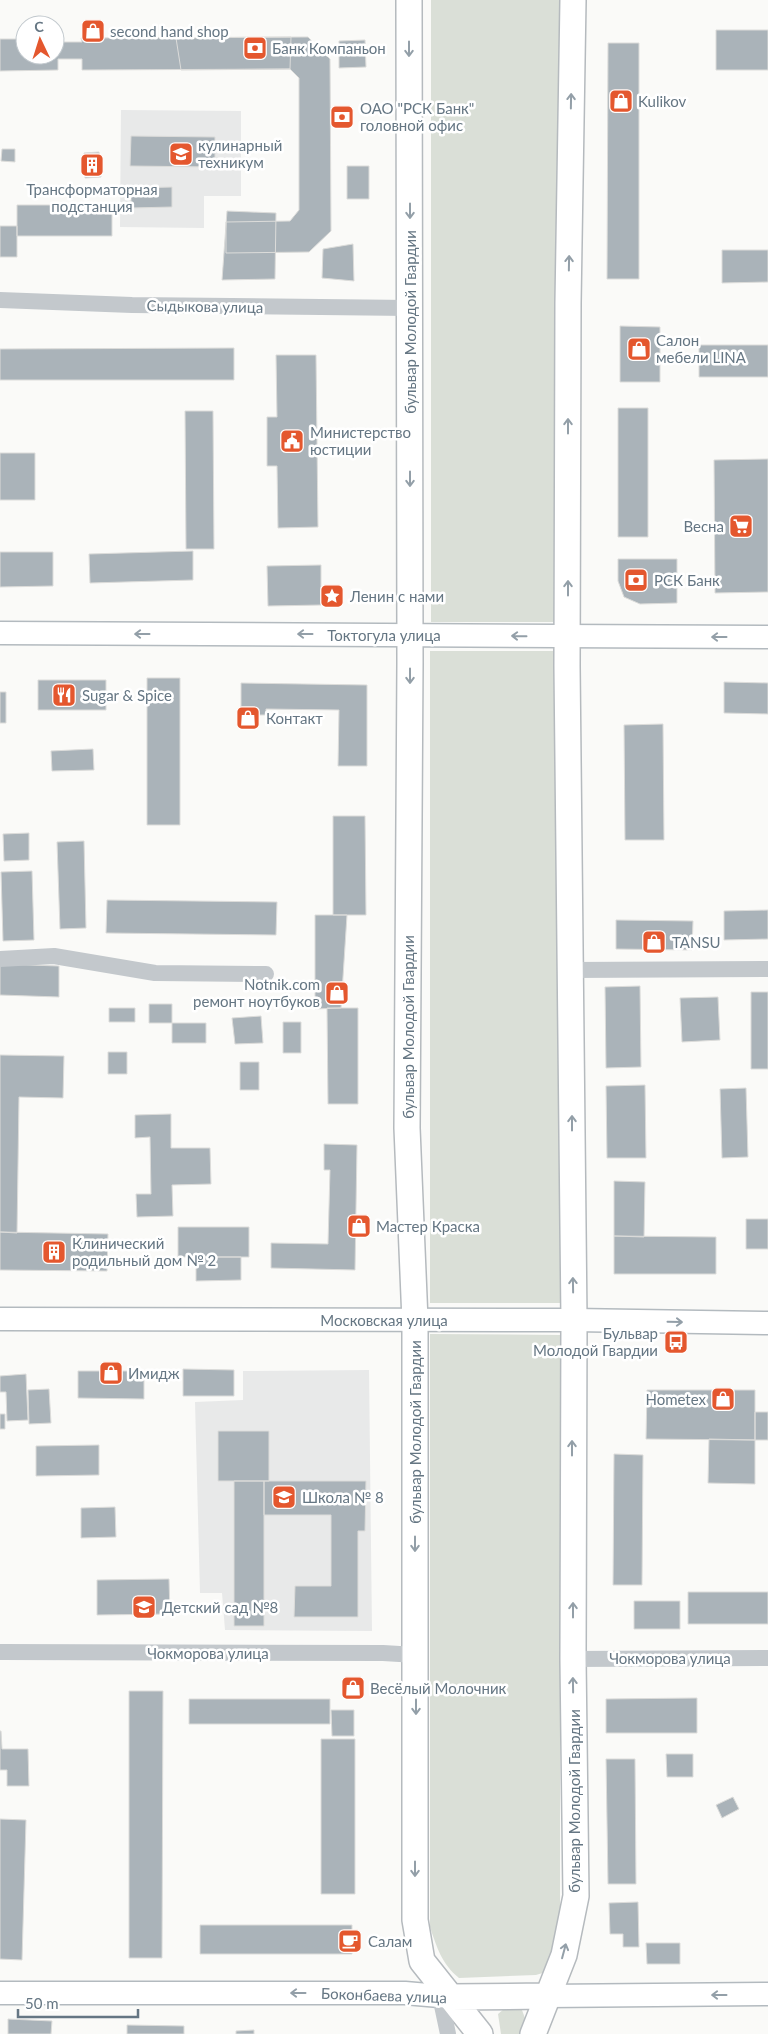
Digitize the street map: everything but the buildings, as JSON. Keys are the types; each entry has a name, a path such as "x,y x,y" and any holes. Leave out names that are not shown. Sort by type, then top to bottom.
{"main road":[{"name":"бульвар Молодой Гвардии","path":"409,0 410,635 407,1128 415,1321 415,1920 422,1961 446,1996 480,2034"},
{"name":"бульвар Молодой Гвардии","path":"533,2034 546,1996 564,1955 576,1896 573,1659 574,1320 571,970 568,859 568,303 573,0"},
{"name":"Токтогула улица","path":"0,633 768,637"},
{"name":"Московская улица","path":"0,1319 768,1322"},
{"name":"Боконбаева улица","path":"0,1993 405,1993 446,1996 768,1994"}],"street":[{"name":"Сыдыкова улица","path":"0,300 132,305 410,308"},
{"path":"0,959 54,956 156,973 266,974"},
{"path":"571,970 768,968"},
{"name":"Чокморова улица","path":"0,1652 383,1653 416,1655"},
{"name":"Чокморова улица","path":"573,1659 768,1658"},
{"path":"446,1996 448,2034"}],"shaded area":[{"path":"431,0 561,0 561,622 431,622"},
{"name":"кулинарный техникум","path":"121,110 241,111 241,196 204,196 204,228 120,227"},
{"path":"430,651 561,651 560,1303 430,1303"},
{"path":"430,1334 560,1335 560,1927 549,1971 536,1975 459,1978 444,1961 430,1927"},
{"name":"Школа № 8","path":"369,1370 372,1631 225,1630 222,1593 200,1593 195,1402 243,1400 243,1371"},
{"path":"504,2009 522,2010 527,2024 521,2034 501,2034 498,2014"}],"place":[{"name":"second hand shop","path":"93,31"},
{"name":"Банк Компаньон","path":"255,48"},
{"name":"Kulikov","path":"621,101"},
{"name":"ОАО \"РСК Банк\" головной офис","path":"342,117"},
{"name":"кулинарный техникум","path":"181,154"},
{"name":"Трансформаторная подстанция","path":"92,165"},
{"name":"Салон мебели LINA","path":"639,349"},
{"name":"Министерство юстиции","path":"292,441"},
{"name":"Весна","path":"741,526"},
{"name":"РСК Банк","path":"636,580"},
{"name":"Ленин с нами","path":"332,596"},
{"name":"Sugar & Spice","path":"64,695"},
{"name":"Контакт","path":"248,718"},
{"name":"TANSU","path":"654,942"},
{"name":"Notnik.com ремонт ноутбуков","path":"337,993"},
{"name":"Мастер Краска","path":"359,1226"},
{"name":"Клинический родильный дом № 2","path":"54,1252"},
{"name":"Бульвар Молодой Гвардии","path":"676,1342"},
{"name":"Имидж","path":"111,1373"},
{"name":"Hometex","path":"723,1399"},
{"name":"Школа № 8","path":"284,1497"},
{"name":"Детский сад №8","path":"144,1607"},
{"name":"Весёлый Молочник","path":"353,1688"},
{"name":"Салам","path":"350,1941"}]}
